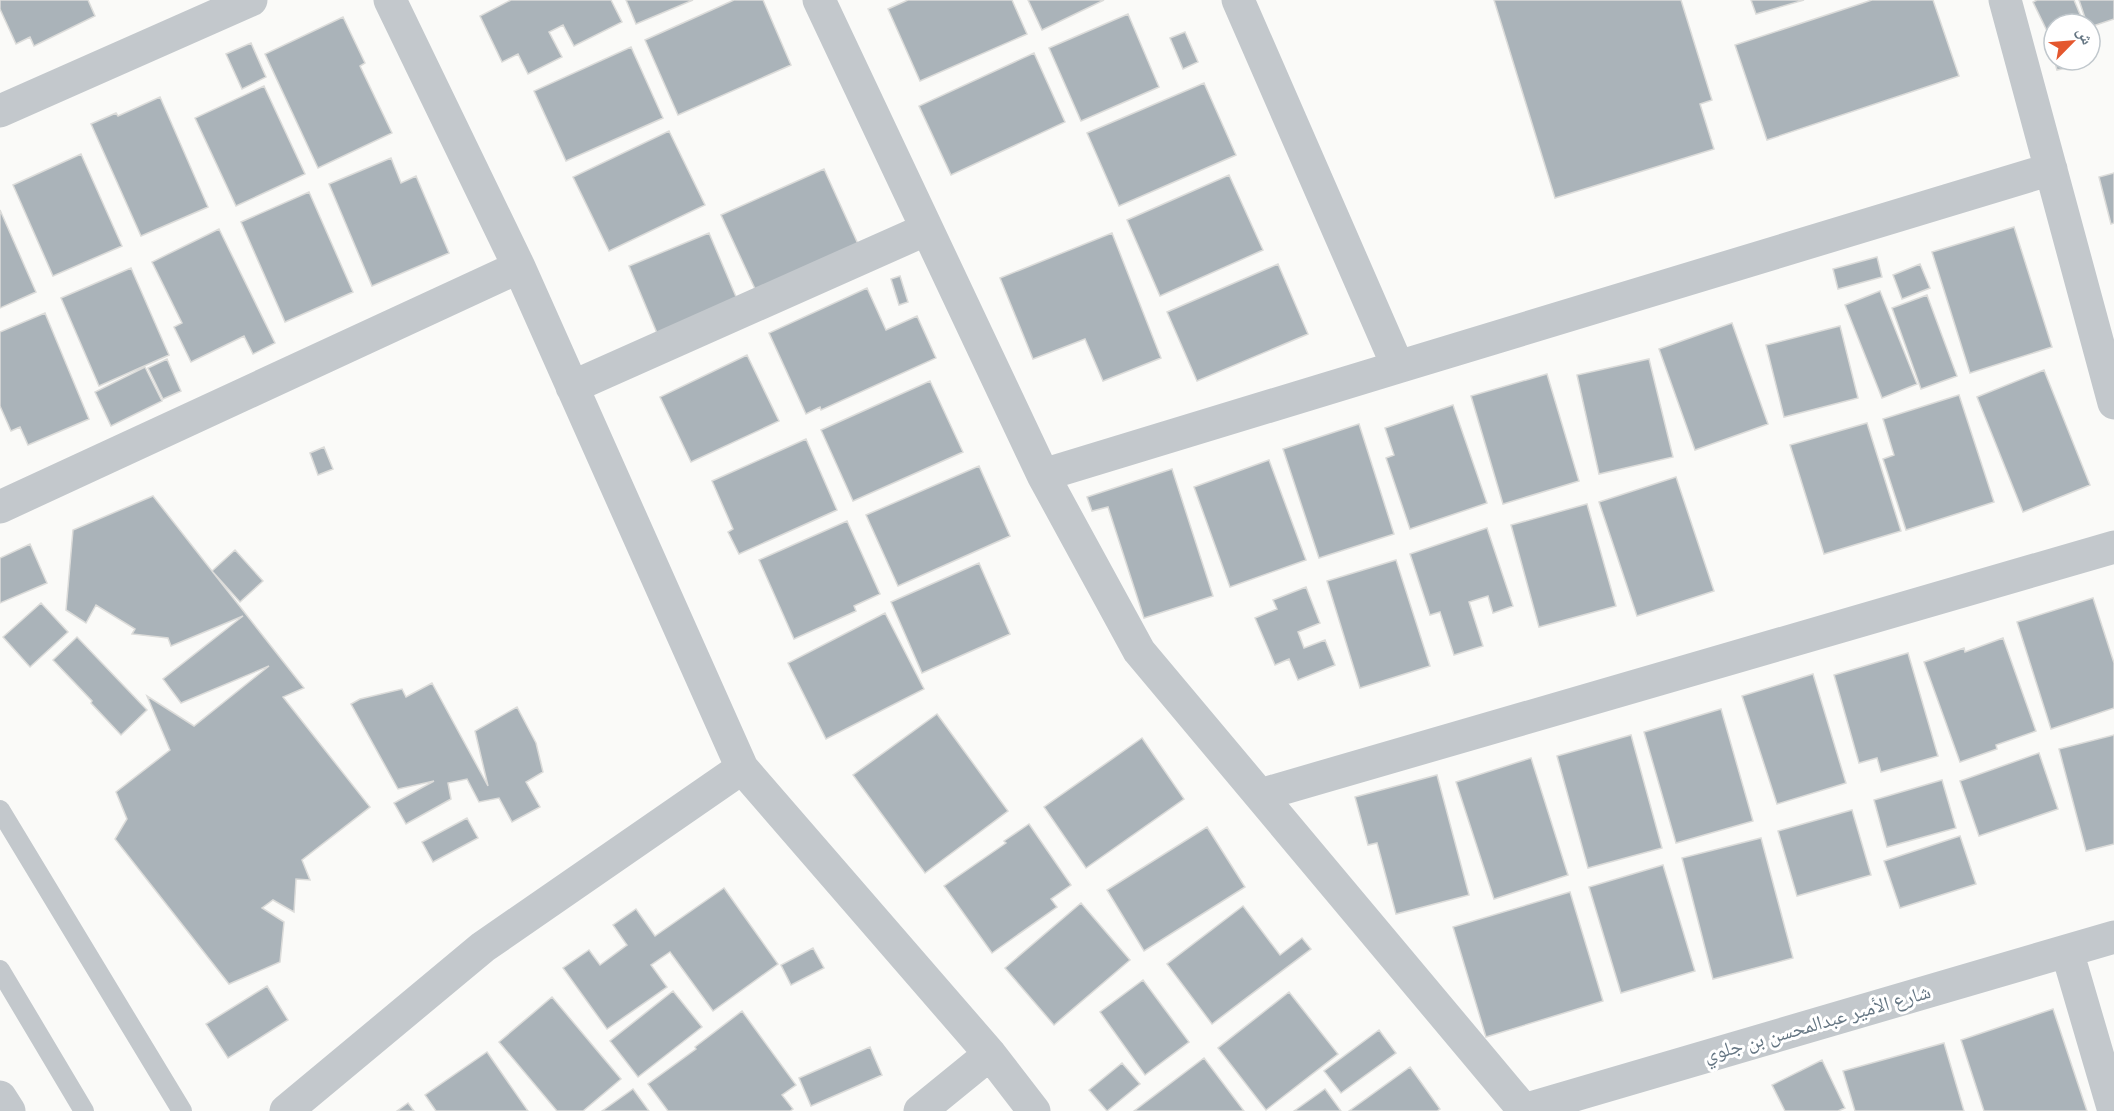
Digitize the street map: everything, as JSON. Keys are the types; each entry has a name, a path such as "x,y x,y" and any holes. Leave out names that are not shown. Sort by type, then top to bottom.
{"street":[{"path":"0,111 251,0"},
{"path":"390,0 519,267 742,768 990,1054 1035,1111"},
{"path":"819,0 1043,476 1139,651 1521,1110"},
{"path":"1238,0 1398,368"},
{"path":"2005,0 2114,403"},
{"path":"1043,476 2050,169"},
{"path":"572,387 927,229"},
{"path":"0,507 519,267"},
{"path":"1260,795 2114,547"},
{"path":"286,1111 483,947 742,768"},
{"name":"شارع الأمير عبدالمحسن بن جلوي","path":"1521,1110 2114,937"},
{"path":"2067,951 2114,1111"},
{"path":"920,1111 990,1054"},
{"path":"0,1097 9,1111"}],"lane":[{"path":"0,810 182,1111"},
{"path":"0,970 84,1111"}],"building":[{"path":"0,0 88,0 95,16 34,46 30,37 16,44 0,9"},
{"path":"511,0 611,0 622,22 574,46 563,25 549,32 562,57 528,74 518,54 502,62 480,16"},
{"path":"626,0 693,0 636,24"},
{"path":"734,0 763,0 791,65 678,115 645,40"},
{"path":"908,0 1012,0 1027,34 920,81 888,9"},
{"path":"1028,0 1104,0 1042,30"},
{"path":"1494,0 1681,0 1712,100 1700,104 1714,149 1555,198"},
{"path":"1751,0 1804,0 1756,14"},
{"path":"1872,0 1933,0 1959,76 1767,140 1735,45"},
{"path":"2037,0 2074,0 2079,12 2042,12 2042,21 2033,2"},
{"path":"2079,0 2114,0 2114,19 2102,23 2102,12 2083,12"},
{"path":"1128,14 1159,87 1081,121 1049,48"},
{"path":"343,17 365,63 360,66 392,133 318,168 265,54"},
{"path":"1185,32 1198,62 1183,69 1170,38"},
{"path":"251,43 266,77 242,89 226,54"},
{"path":"631,47 663,118 566,161 534,91"},
{"path":"1034,53 1065,122 951,175 919,106"},
{"path":"1204,83 1236,155 1119,206 1087,133"},
{"path":"264,86 305,174 236,206 195,118"},
{"path":"160,97 208,207 141,236 91,124 116,113 118,116"},
{"path":"669,131 705,205 609,251 573,177"},
{"path":"81,154 122,246 53,276 13,185"},
{"path":"391,158 401,183 416,176 449,253 372,286 329,184"},
{"path":"824,169 858,244 756,291 721,215"},
{"path":"2114,173 2114,223 2111,224 2099,177"},
{"path":"1229,175 1263,250 1160,296 1127,220"},
{"path":"309,192 353,292 285,322 241,222"},
{"path":"0,210 36,292 0,308"},
{"path":"2014,227 2052,347 1970,373 1932,252"},
{"path":"219,229 275,343 253,354 244,336 191,362 174,327 182,323 152,262"},
{"path":"709,233 737,299 657,333 629,266"},
{"path":"1112,233 1161,358 1103,381 1085,339 1033,359 1000,278"},
{"path":"1877,257 1882,277 1838,289 1833,269"},
{"path":"1278,264 1308,334 1197,381 1167,312"},
{"path":"1920,264 1930,288 1902,299 1893,275"},
{"path":"131,268 169,355 99,386 61,298"},
{"path":"900,276 908,302 899,305 891,279"},
{"path":"867,288 886,330 917,316 936,358 821,410 820,407 806,414 769,333"},
{"path":"1880,291 1917,384 1882,398 1845,305"},
{"path":"1927,295 1957,376 1921,389 1892,308"},
{"path":"45,313 89,419 28,445 20,427 11,431 0,406 0,332"},
{"path":"1732,323 1768,424 1695,450 1659,349"},
{"path":"1840,326 1858,398 1784,417 1766,345"},
{"path":"747,355 779,421 691,462 660,397"},
{"path":"167,359 181,391 163,399 148,368"},
{"path":"1649,359 1673,457 1599,474 1577,375"},
{"path":"145,367 162,401 111,426 95,392"},
{"path":"2044,370 2090,485 2023,512 1977,397"},
{"path":"1547,374 1579,481 1503,504 1471,396"},
{"path":"930,381 963,452 853,501 821,430"},
{"path":"1959,395 1994,502 1906,530 1883,459 1894,455 1883,419"},
{"path":"1453,405 1487,503 1410,529 1386,458 1394,455 1385,428"},
{"path":"1867,423 1901,531 1824,554 1790,445"},
{"path":"1359,424 1394,534 1319,558 1283,449"},
{"path":"806,439 837,510 739,554 728,532 733,529 712,481"},
{"path":"324,447 333,469 318,475 310,453"},
{"path":"1269,460 1306,560 1230,587 1194,487"},
{"path":"979,466 1010,536 898,586 866,515"},
{"path":"1172,469 1213,596 1144,618 1108,507 1092,511 1087,497"},
{"path":"1676,477 1714,591 1637,616 1599,502"},
{"path":"153,496 304,688 283,697 370,807 302,860 310,880 296,879 294,912 273,900 262,908 284,922 280,962 229,984 115,839 127,819 116,792 170,750 147,696 194,726 269,666 181,703 163,679 243,616 171,646 168,638 132,634 135,629 96,605 86,623 66,610 73,530"},
{"path":"1587,504 1616,606 1539,627 1511,525"},
{"path":"847,521 880,594 854,606 856,611 794,639 759,560"},
{"path":"1487,528 1513,606 1493,613 1488,596 1469,602 1483,646 1454,655 1440,612 1430,615 1410,554"},
{"path":"30,544 47,583 0,603 0,558"},
{"path":"235,550 263,581 240,602 212,571"},
{"path":"1396,560 1430,666 1360,688 1327,581"},
{"path":"979,563 1010,634 922,673 891,602"},
{"path":"1306,587 1320,623 1298,632 1304,648 1325,640 1335,665 1298,680 1289,659 1275,665 1255,618 1277,609 1273,600"},
{"path":"2093,598 2114,663 2114,708 2051,729 2017,622"},
{"path":"41,603 68,632 30,667 3,637"},
{"path":"885,613 924,689 826,739 788,663"},
{"path":"77,637 147,710 121,735 53,660"},
{"path":"2003,638 2036,731 1996,745 1997,749 1960,762 1924,662 1964,648 1965,652"},
{"path":"1908,653 1938,756 1881,772 1877,758 1859,763 1834,675"},
{"path":"1813,674 1846,783 1777,804 1742,696"},
{"path":"432,683 488,786 475,731 517,707 536,743 543,772 526,782 540,807 512,822 499,798 479,802 467,779 448,783 451,799 406,824 394,803 434,781 398,789 351,704 360,699 402,689 406,697"},
{"path":"1721,709 1753,821 1676,843 1644,732"},
{"path":"937,714 1008,811 925,873 853,775"},
{"path":"1631,735 1662,848 1588,868 1557,756"},
{"path":"2114,735 2114,844 2086,851 2059,749"},
{"path":"1142,738 1184,799 1086,868 1044,807"},
{"path":"2039,753 2058,809 1979,836 1960,781"},
{"path":"1531,758 1568,875 1494,899 1456,782"},
{"path":"1437,775 1469,895 1396,914 1377,843 1368,845 1355,797"},
{"path":"1942,780 1956,828 1887,847 1874,800"},
{"path":"1852,810 1871,875 1797,896 1778,831"},
{"path":"467,818 478,838 433,862 422,842"},
{"path":"1029,824 1071,885 1051,899 1057,907 992,953 944,886"},
{"path":"1207,827 1245,887 1144,951 1107,890"},
{"path":"1960,836 1976,884 1900,908 1884,861"},
{"path":"1761,838 1793,958 1713,979 1682,858"},
{"path":"1663,865 1695,971 1621,993 1589,887"},
{"path":"724,888 778,964 713,1011 670,952 651,965 667,987 607,1029 563,968 589,950 600,965 627,945 613,925 636,909 655,936"},
{"path":"1570,892 1603,1001 1486,1037 1453,927"},
{"path":"1081,903 1130,960 1054,1025 1005,968"},
{"path":"1243,906 1280,955 1302,938 1311,949 1212,1024 1167,964"},
{"path":"813,948 824,968 791,985 781,965"},
{"path":"1143,980 1189,1042 1145,1075 1100,1012"},
{"path":"267,986 288,1020 228,1058 206,1024"},
{"path":"673,991 702,1027 638,1077 610,1041"},
{"path":"1289,992 1338,1054 1266,1110 1218,1048"},
{"path":"552,997 621,1079 583,1111 557,1111 499,1042"},
{"path":"2053,1009 2087,1111 1984,1111 1961,1040"},
{"path":"742,1011 796,1085 782,1095 793,1109 790,1111 668,1111 648,1084"},
{"path":"1379,1030 1396,1053 1341,1093 1324,1071"},
{"path":"1944,1043 1964,1111 1855,1111 1843,1071"},
{"path":"870,1047 882,1075 811,1106 799,1078"},
{"path":"487,1052 528,1111 436,1111 425,1095"},
{"path":"1204,1058 1244,1111 1134,1111"},
{"path":"1822,1060 1845,1108 1838,1111 1785,1111 1772,1085"},
{"path":"1122,1063 1140,1084 1107,1111 1089,1090"},
{"path":"1410,1067 1440,1109 1437,1111 1349,1111"},
{"path":"633,1089 649,1111 602,1111"},
{"path":"1325,1089 1341,1111 1294,1111"},
{"path":"408,1103 414,1111 397,1111"}]}
